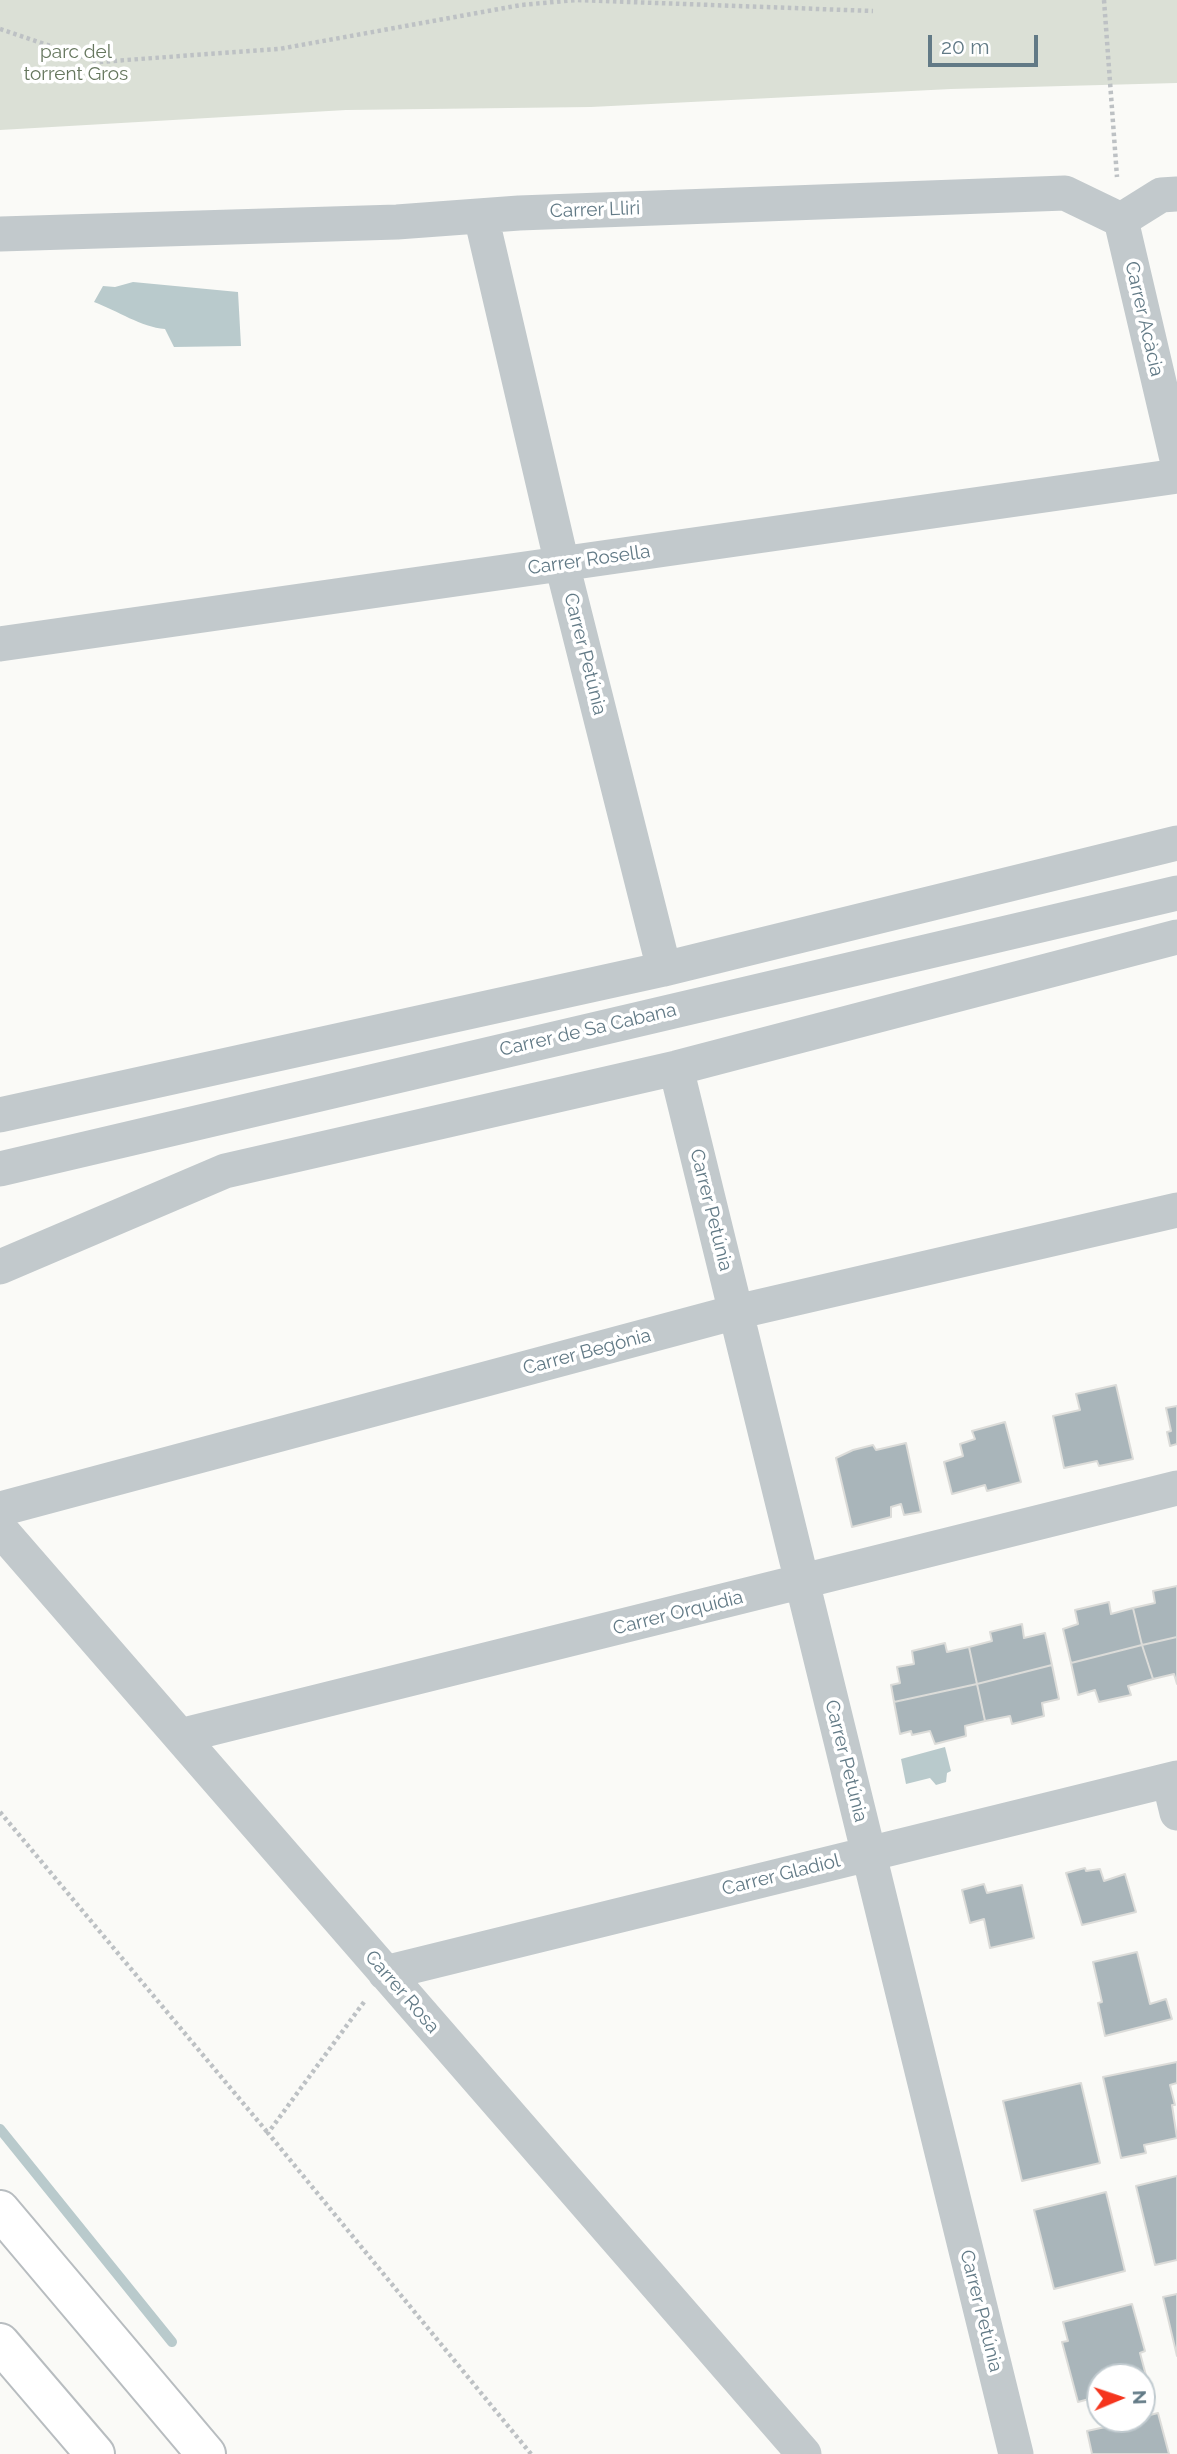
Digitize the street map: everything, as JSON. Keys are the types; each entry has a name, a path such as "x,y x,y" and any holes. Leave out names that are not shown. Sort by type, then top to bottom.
{"highway":[{"path":"0,2210 33,2253 206,2454"},
{"path":"0,2311 86,2443"},
{"path":"0,2343 86,2443"}],"street":[{"name":"Carrer Lliri","path":"0,234 397,222 481,216 1066,193 1121,220"},
{"path":"1121,220 1161,195 1177,194"},
{"name":"Carrer Petúnia","path":"481,216 562,564 664,969"},
{"name":"Carrer Acàcia","path":"1121,220 1177,459"},
{"name":"Carrer Rosella","path":"0,643 1177,476"},
{"path":"0,1115 664,969 1177,843"},
{"name":"Carrer de Sa Cabana","path":"0,1169 1177,893"},
{"path":"0,1267 225,1171 676,1068 1177,937"},
{"name":"Carrer Petúnia","path":"676,1068 1016,2454"},
{"name":"Carrer Begònia","path":"0,1509 736,1312 1177,1210"},
{"name":"Carrer Orquídia","path":"180,1736 1177,1488"},
{"name":"Carrer Rosa","path":"0,1530 804,2454"},
{"name":"Carrer Gladiol","path":"385,1973 869,1854 1174,1790"}],"path":[{"path":"0,30 98,62 279,49 521,5 576,0 873,11"},
{"path":"1104,0 1121,220"},
{"path":"0,1812 531,2454"},
{"path":"268,2133 385,1973"}],"green space":[{"name":"parc del torrent Gros","path":"0,0 1177,0 1177,83 951,89 591,107 346,110 0,130"}],"shaded area":[{"path":"133,282 238,292 241,346 174,347 165,329 138,322 94,302 103,286 115,287"},
{"path":"945,1747 951,1771 947,1773 946,1782 936,1785 930,1778 906,1784 901,1759"}],"building":[{"path":"1116,1385 1133,1459 1099,1466 1097,1461 1064,1468 1053,1416 1080,1410 1076,1394"},
{"path":"1177,1406 1177,1444 1170,1446 1167,1432 1171,1431 1166,1408"},
{"path":"1005,1422 1021,1482 987,1491 985,1485 952,1494 944,1462 963,1456 960,1444 975,1439 972,1431"},
{"path":"906,1443 921,1512 904,1515 901,1504 891,1507 891,1517 852,1527 836,1458 873,1445 876,1450"},
{"path":"1177,1586 1177,1637 1142,1645 1133,1608 1155,1603 1153,1591"},
{"path":"1109,1602 1111,1614 1133,1608 1142,1645 1071,1663 1063,1629 1078,1624 1075,1610"},
{"path":"1022,1624 1024,1638 1045,1633 1052,1665 977,1684 969,1647 992,1641 990,1632"},
{"path":"1177,1637 1177,1684 1174,1674 1153,1679 1142,1645"},
{"path":"945,1643 947,1652 969,1647 977,1684 894,1702 891,1685 900,1683 897,1667 914,1664 912,1651"},
{"path":"1142,1645 1153,1679 1128,1686 1131,1695 1099,1702 1095,1690 1078,1695 1071,1663"},
{"path":"1052,1665 1059,1699 1042,1703 1044,1716 1012,1724 1010,1716 985,1721 977,1684"},
{"path":"977,1684 985,1721 965,1726 966,1736 935,1744 930,1731 912,1735 911,1731 900,1734 894,1702"},
{"path":"1085,1868 1086,1871 1100,1869 1104,1881 1125,1874 1136,1912 1082,1925 1066,1873"},
{"path":"984,1884 987,1893 1022,1885 1034,1938 990,1948 984,1919 970,1923 962,1890"},
{"path":"1137,1952 1150,2004 1166,1999 1172,2019 1105,2036 1098,2003 1102,2002 1093,1962"},
{"path":"1177,2062 1177,2083 1170,2085 1175,2105 1172,2105 1177,2138 1144,2145 1146,2153 1121,2158 1103,2077"},
{"path":"1081,2083 1100,2163 1022,2181 1003,2101"},
{"path":"1177,2176 1177,2260 1155,2265 1136,2186"},
{"path":"1106,2192 1125,2271 1054,2289 1034,2210"},
{"path":"1177,2294 1177,2356 1163,2297"},
{"path":"1132,2304 1145,2351 1140,2353 1143,2363 1086,2363 1086,2400 1078,2402 1062,2342 1068,2341 1063,2322"},
{"path":"1156,2414 1169,2454 1092,2454 1087,2433 1156,2433"}],"waterway":[{"path":"0,2129 172,2342"}]}
